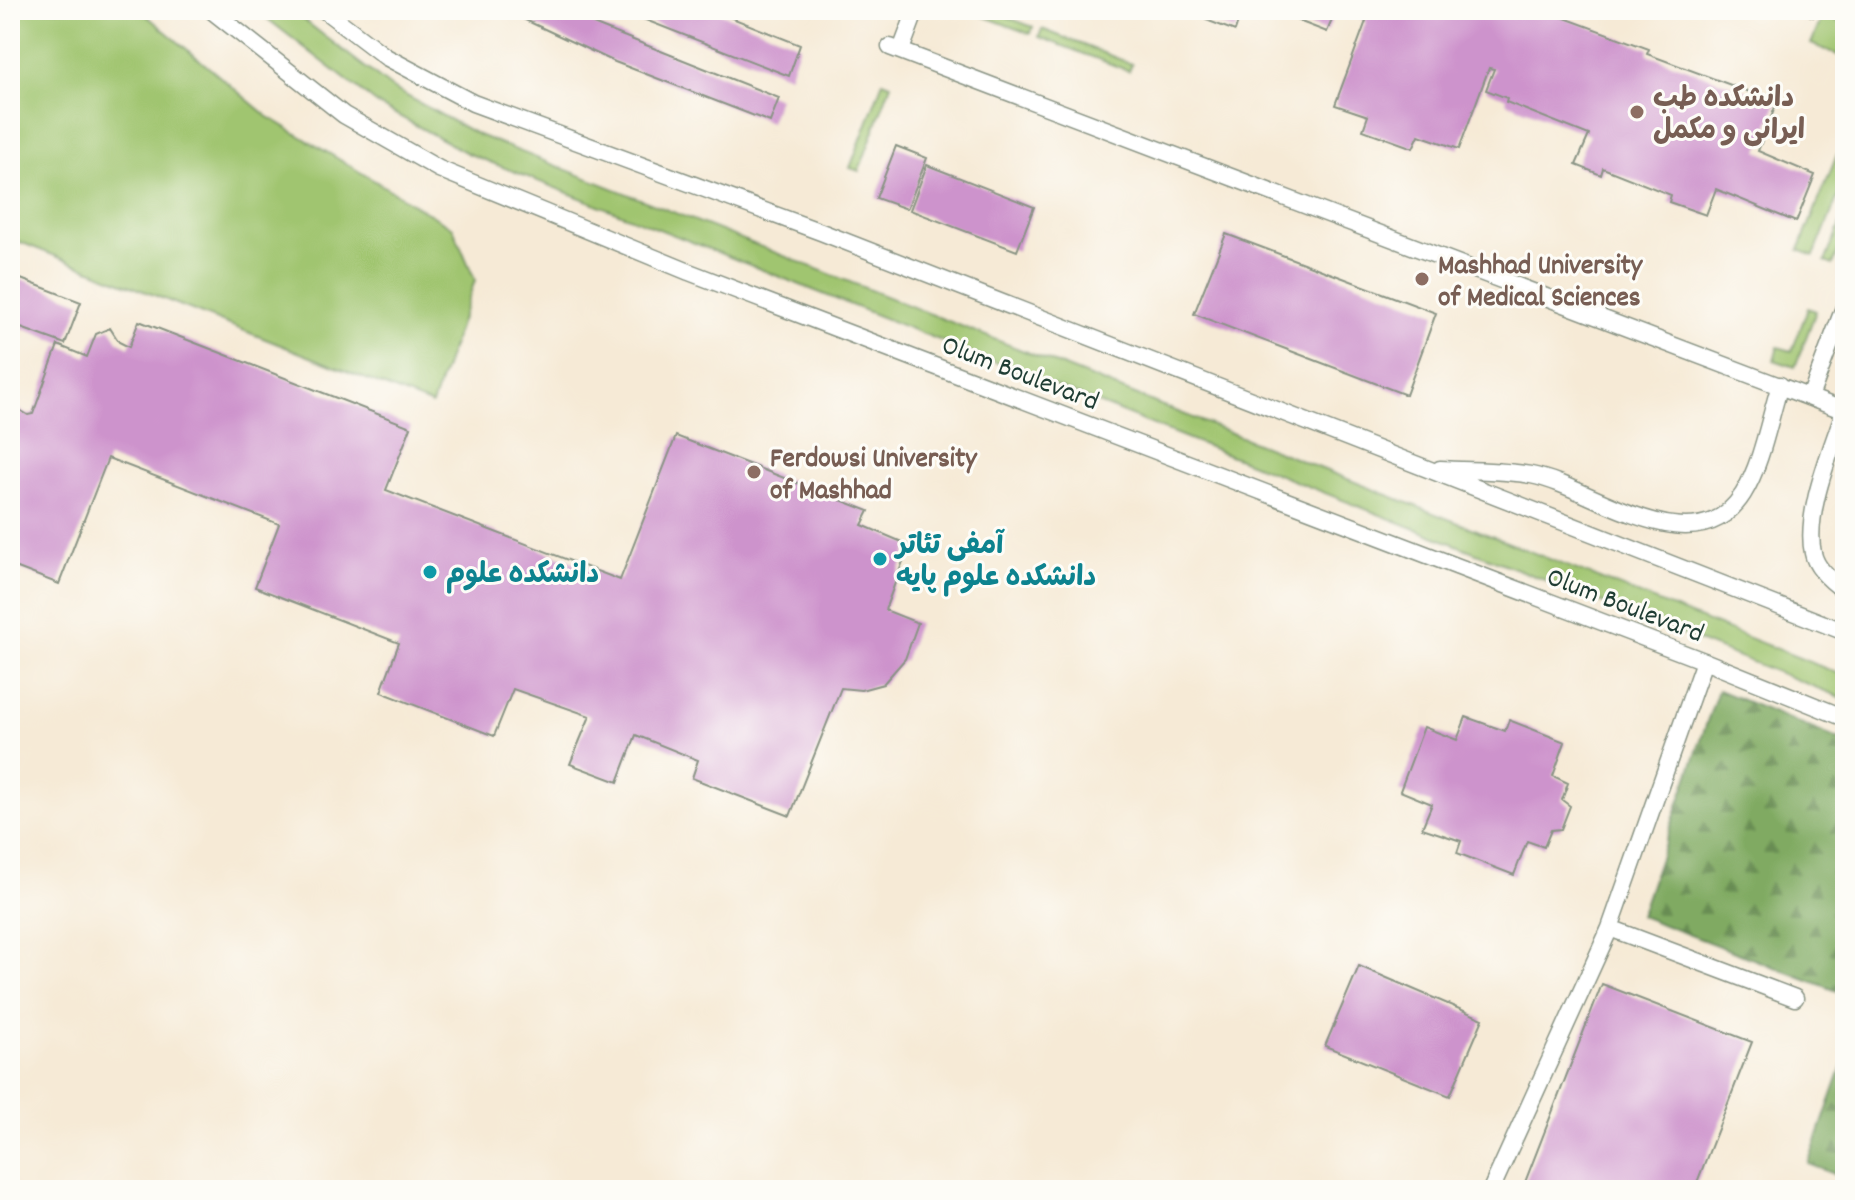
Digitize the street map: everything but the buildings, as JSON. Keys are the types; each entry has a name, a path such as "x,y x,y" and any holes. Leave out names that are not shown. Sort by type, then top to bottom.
{"lane":[{"name":"Olum Boulevard","path":"211,10 344,115 439,169 689,272 1704,661 1845,718"},
{"name":"Olum Boulevard","path":"324,10 386,57 473,103 821,232 1845,632"},
{"path":"916,10 896,48 1844,411 1817,499 1813,555 1829,580 1845,591"},
{"path":"1810,397 1845,305"},
{"path":"1423,468 1533,475 1663,526 1699,525 1726,512 1742,495 1780,385"},
{"path":"1491,1190 1610,928 1704,661"},
{"path":"1610,928 1795,998"}],"green space":[{"path":"10,10 140,10 267,116 453,228 475,280 432,405 10,238"},
{"path":"256,10 291,10 392,88 476,134 1845,676 1845,699 467,153 380,106"},
{"path":"967,10 989,10 1033,27 1030,34"},
{"path":"1823,15 1845,24 1845,58 1811,44"},
{"path":"1042,29 1132,64 1129,71 1039,37"},
{"path":"883,81 891,84 859,171 850,168"},
{"path":"1837,155 1845,158 1845,179 1814,256 1799,250"},
{"path":"1845,212 1845,233 1833,265 1825,262"},
{"path":"1808,308 1816,311 1795,367 1774,360 1778,347 1792,351"},
{"path":"1718,690 1845,742 1845,994 1640,916"},
{"path":"1845,1058 1845,1178 1808,1164"}],"place":[{"name":"دانشکده طب ایرانی و مکمل","path":"1637,112"},
{"name":"Mashhad University of Medical Sciences","path":"1422,279"},
{"name":"Ferdowsi University of Mashhad","path":"754,472"},
{"name":"آمفی تئاتر دانشکده علوم پایه","path":"880,559"},
{"name":"دانشکده علوم","path":"430,572"}]}
